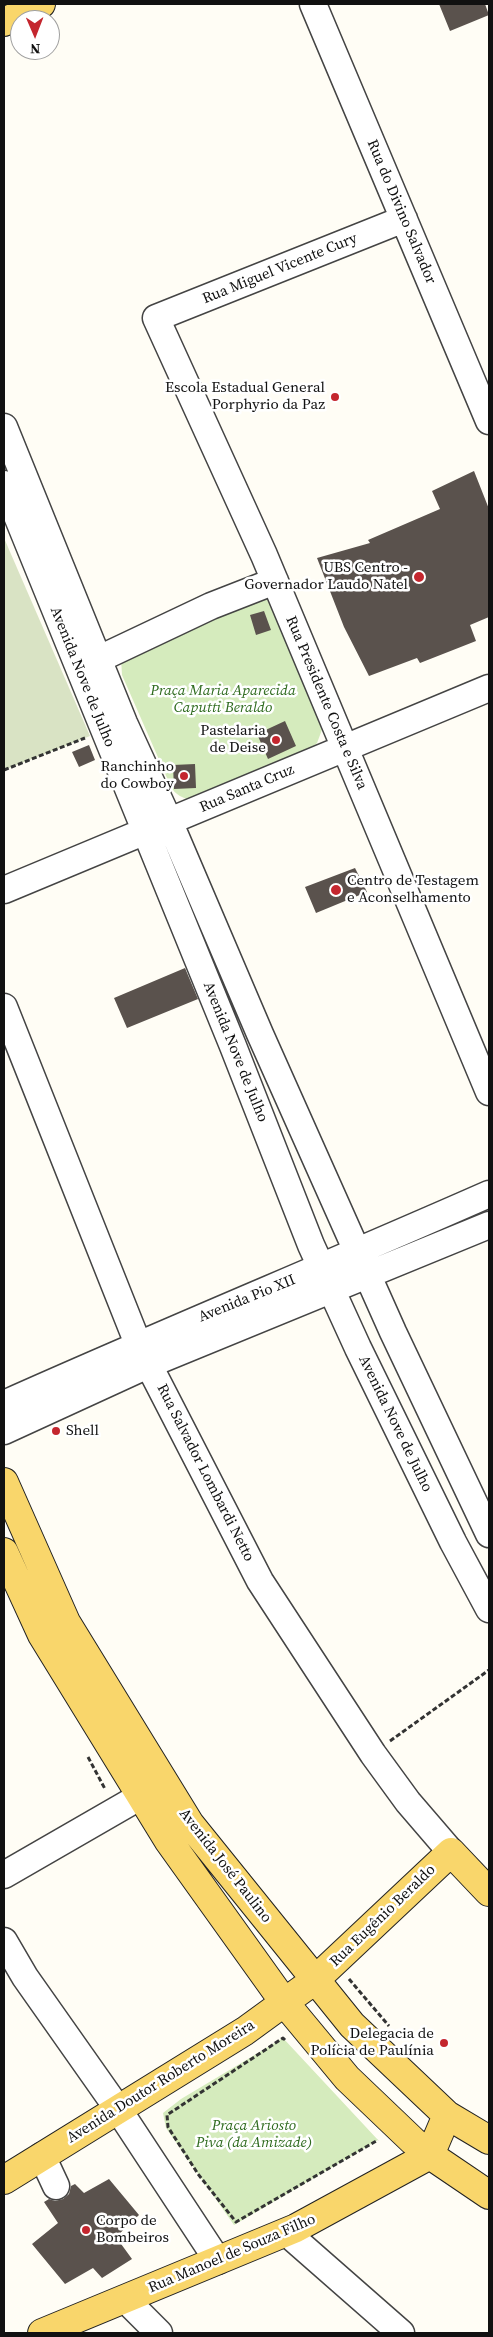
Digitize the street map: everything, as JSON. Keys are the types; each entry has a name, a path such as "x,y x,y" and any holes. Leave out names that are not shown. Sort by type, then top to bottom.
{"main road":[{"path":"4,22 41,4"},
{"name":"Avenida José Paulino","path":"4,1482 66,1622 190,1824 352,2025 447,2115 489,2140"},
{"name":"Avenida José Paulino","path":"4,1552 42,1635 168,1840 284,2002 347,2078 430,2155 489,2195"},
{"name":"Rua Eugênio Beraldo","path":"315,1980 451,1852"},
{"name":"Rua Salvador Lombardi Netto","path":"451,1852 489,1892"},
{"name":"Avenida Doutor Roberto Moreira","path":"4,2180 245,2031 315,1980"},
{"path":"430,2155 447,2115"},
{"name":"Rua Manoel de Souza Filho","path":"42,2333 287,2233 430,2155"}],"street":[{"name":"Rua do Divino Salvador","path":"313,4 489,421"},
{"name":"Rua Miguel Vicente Cury","path":"156,318 404,219"},
{"name":"Rua Presidente Costa e Silva","path":"156,318 275,581 488,1083"},
{"name":"Avenida Nove de Julho","path":"4,427 124,723 170,821 260,1034 393,1332 489,1534"},
{"name":"Avenida Nove de Julho","path":"4,484 326,1279 453,1542 489,1609"},
{"path":"98,660 211,606 275,581"},
{"name":"Rua Santa Cruz","path":"4,890 489,688"},
{"name":"Rua Salvador Lombardi Netto","path":"4,1008 144,1354 260,1581 373,1754 408,1802 451,1852"},
{"name":"Avenida Pio XII","path":"4,1431 46,1398 144,1354 362,1263 489,1194"},
{"name":"Avenida Pio XII","path":"362,1263 489,1225"},
{"name":"Avenida Pio XII","path":"4,1404 46,1398"},
{"path":"4,1876 141,1796"},
{"path":"4,1941 25,1977 118,2109 218,2261"},
{"path":"42,2156 56,2186"},
{"path":"287,2233 401,2333"},
{"path":"125,2299 159,2333"}],"path":[{"path":"4,770 90,736"},
{"path":"373,1754 489,1670"},
{"path":"290,2045 283,2038 167,2115 168,2127 198,2174 236,2222 378,2140 371,2132"}],"green space":[{"path":"4,538 90,736 4,770"},
{"name":"Praça Maria Aparecida Caputti Beraldo","path":"257,596 268,597 323,727 317,743 311,749 191,800 185,798 177,794 171,787 122,675 121,658"},
{"name":"Praça Ariosto Piva (da Amizade)","path":"283,2038 378,2140 234,2225 166,2128 163,2113 181,2099"}],"building":[{"path":"439,4 485,4 489,15 450,31"},
{"name":"UBS Centro - Governador Laudo Natel","path":"474,471 489,509 489,617 470,625 476,641 420,663 417,658 369,676 344,627 317,558 370,543 368,540 440,509 432,491"},
{"path":"264,611 271,630 256,635 250,615"},
{"name":"Pastelaria de Deise","path":"285,721 296,746 268,759 257,734"},
{"path":"89,745 95,760 79,767 72,752"},
{"name":"Ranchinho do Cowboy","path":"195,764 196,788 174,789 173,765"},
{"name":"Centro de Testagem e Aconselhamento","path":"355,868 367,892 316,913 305,887"},
{"path":"185,968 198,999 127,1028 114,998"},
{"name":"Corpo de Bombeiros","path":"109,2179 139,2215 116,2237 132,2259 102,2278 93,2268 65,2284 32,2244 58,2223 44,2202 49,2199 55,2201 63,2199 69,2194 71,2186 75,2184 84,2193"}],"place":[{"name":"Escola Estadual General Porphyrio da Paz","path":"335,397"},
{"name":"UBS Centro - Governador Laudo Natel","path":"419,577"},
{"name":"Pastelaria de Deise","path":"276,740"},
{"name":"Ranchinho do Cowboy","path":"184,776"},
{"name":"Centro de Testagem e Aconselhamento","path":"336,890"},
{"name":"Shell","path":"56,1431"},
{"name":"Delegacia de Polícia de Paulínia","path":"444,2043"},
{"name":"Corpo de Bombeiros","path":"86,2230"}]}
